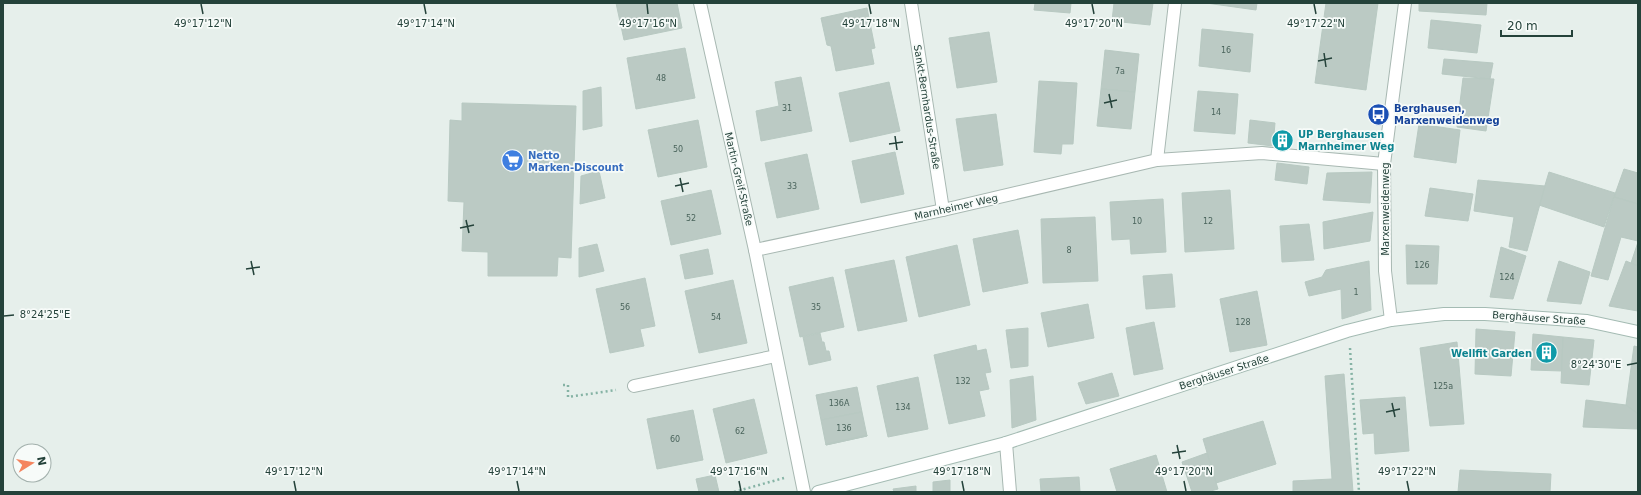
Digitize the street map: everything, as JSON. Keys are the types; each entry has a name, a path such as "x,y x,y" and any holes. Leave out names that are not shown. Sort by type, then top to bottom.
{"street":[{"name":"Martin-Greif-Straße","path":"700,3 755,250 804,492"},
{"name":"Sankt-Bernhardus-Straße","path":"911,3 943,210"},
{"path":"1157,160 1175,3"},
{"name":"Marxenweidenweg","path":"1392,320 1385,271 1384,164 1405,3"},
{"name":"Marnheimer Weg","path":"755,250 943,210 1157,160 1262,153 1384,164"},
{"name":"Berghäuser Straße","path":"818,492 1006,443 1347,332 1392,320 1444,314 1485,314 1587,321 1638,332"},
{"path":"634,386 776,356"},
{"path":"1006,443 1010,492"}],"path":[{"path":"1347,332 1351,353 1360,492"},
{"path":"562,385 568,385 568,397 634,386"},
{"path":"734,492 785,478 790,483"}],"building":[{"path":"616,3 677,3 682,28 624,40"},
{"path":"1035,3 1071,3 1070,13 1034,10"},
{"path":"1114,3 1153,3 1150,25 1112,21"},
{"path":"1206,3 1257,3 1256,10"},
{"path":"1326,3 1378,3 1366,90 1315,83"},
{"path":"1419,3 1487,3 1486,15 1419,11"},
{"path":"867,8 875,48 871,49 874,64 836,71 831,46 827,45 821,18"},
{"path":"1431,20 1481,25 1477,53 1428,48"},
{"path":"1202,29 1253,34 1250,72 1199,66"},
{"path":"989,32 997,82 957,88 949,38"},
{"path":"685,48 695,98 636,109 627,58"},
{"path":"1105,50 1139,54 1135,92 1101,89"},
{"path":"1444,59 1493,63 1490,79 1442,74"},
{"path":"801,77 812,131 761,141 756,111 779,106 775,82"},
{"path":"1463,78 1494,79 1486,131 1457,127"},
{"path":"1039,81 1077,83 1073,144 1062,144 1061,154 1034,152"},
{"path":"889,82 900,131 850,142 839,93"},
{"path":"601,87 602,126 583,130 583,91"},
{"path":"1101,89 1135,92 1131,129 1097,126"},
{"path":"1198,91 1238,94 1235,134 1194,131"},
{"name":"Netto Marken-Discount","path":"462,103 576,106 571,258 558,257 557,276 488,276 488,252 462,251 464,202 448,201 450,120 462,121"},
{"path":"996,114 1003,165 964,171 956,119"},
{"path":"698,120 707,167 658,177 648,130"},
{"path":"1250,120 1275,123 1273,146 1248,143"},
{"path":"1419,124 1460,130 1456,163 1414,157"},
{"name":"UP Berghausen Marnheimer Weg","path":"1280,135 1287,136 1285,145 1279,144"},
{"path":"895,152 904,194 861,203 852,161"},
{"path":"807,154 819,209 777,218 765,163"},
{"path":"1277,163 1309,167 1307,184 1275,180"},
{"path":"1624,169 1638,173 1638,204 1614,197"},
{"path":"599,171 605,198 580,204 581,176"},
{"path":"1372,172 1370,203 1323,200 1327,173"},
{"path":"1549,172 1615,193 1604,227 1539,205"},
{"path":"1478,180 1545,186 1527,251 1509,247 1514,217 1474,211"},
{"path":"1430,188 1473,194 1468,221 1425,216"},
{"path":"711,190 721,234 671,245 661,201"},
{"path":"1230,190 1234,249 1185,252 1182,193"},
{"path":"1614,197 1638,204 1638,241 1621,237 1608,280 1591,276"},
{"path":"1163,199 1166,252 1131,254 1130,239 1112,240 1110,202"},
{"path":"1373,212 1370,241 1324,249 1323,222"},
{"path":"1095,217 1098,281 1043,283 1041,219"},
{"path":"1309,224 1314,260 1282,262 1280,226"},
{"path":"1018,230 1028,283 983,292 973,239"},
{"path":"1638,242 1638,266 1631,263"},
{"path":"597,244 604,271 579,277 579,248"},
{"path":"957,245 970,305 919,317 906,257"},
{"path":"1406,245 1439,246 1437,284 1407,284"},
{"path":"1501,247 1526,256 1513,299 1490,297"},
{"path":"708,249 713,274 685,279 680,255"},
{"path":"894,260 907,321 858,331 845,270"},
{"path":"1369,261 1371,310 1342,319 1341,289 1309,296 1305,282 1322,277 1326,270"},
{"path":"1559,261 1590,272 1581,304 1547,301"},
{"path":"1626,261 1638,266 1638,311 1609,306"},
{"path":"1172,274 1175,307 1146,309 1143,276"},
{"path":"833,277 844,327 800,337 789,287"},
{"path":"645,278 655,326 640,329 644,346 610,353 596,289"},
{"path":"733,280 747,343 699,353 685,291"},
{"path":"1257,291 1267,345 1230,352 1220,299"},
{"path":"1088,304 1094,338 1048,347 1041,313"},
{"path":"1154,322 1163,369 1134,375 1126,328"},
{"path":"1028,328 1028,366 1011,368 1006,330"},
{"path":"1476,329 1515,332 1511,376 1475,374"},
{"path":"820,333 826,351 829,351 831,360 809,365 803,337"},
{"name":"Wellfit Garden","path":"1533,334 1563,337 1562,371 1531,370"},
{"path":"1563,337 1594,340 1589,385 1561,383"},
{"path":"1457,342 1464,424 1430,426 1420,348"},
{"path":"976,345 977,351 986,349 991,372 985,373 989,389 979,391 985,416 949,424 934,355"},
{"path":"1634,346 1638,347 1638,414 1626,405"},
{"path":"1112,373 1119,396 1086,404 1078,383"},
{"path":"1344,374 1353,492 1293,492 1293,481 1332,479 1325,376"},
{"path":"1033,376 1036,420 1012,428 1010,380"},
{"path":"918,377 928,429 888,437 877,386"},
{"path":"857,387 862,412 821,420 816,395"},
{"path":"1405,397 1409,451 1375,454 1374,433 1363,434 1360,400"},
{"path":"754,399 767,453 726,463 713,409"},
{"path":"1586,400 1626,405 1638,414 1638,429 1583,427"},
{"path":"693,410 703,460 657,469 647,419"},
{"path":"862,412 867,436 826,445 821,420"},
{"path":"1263,421 1276,464 1216,483 1203,439"},
{"path":"867,436 826,445 826,444"},
{"path":"1207,453 1218,489 1207,492 1192,492 1182,462"},
{"path":"1156,455 1167,492 1117,492 1110,469"},
{"path":"1460,470 1551,474 1550,492 1458,492"},
{"path":"715,475 719,492 699,492 696,479"},
{"path":"1079,477 1080,492 1041,492 1040,479"},
{"path":"950,480 950,492 933,492 933,482"},
{"path":"916,486 916,492 894,492 893,489"}],"place":[{"name":"Berghausen, Marxenweidenweg","path":"1378,114"},
{"name":"UP Berghausen Marnheimer Weg","path":"1283,140"},
{"name":"Netto Marken-Discount","path":"512,161"},
{"name":"Wellfit Garden","path":"1547,353"}]}
